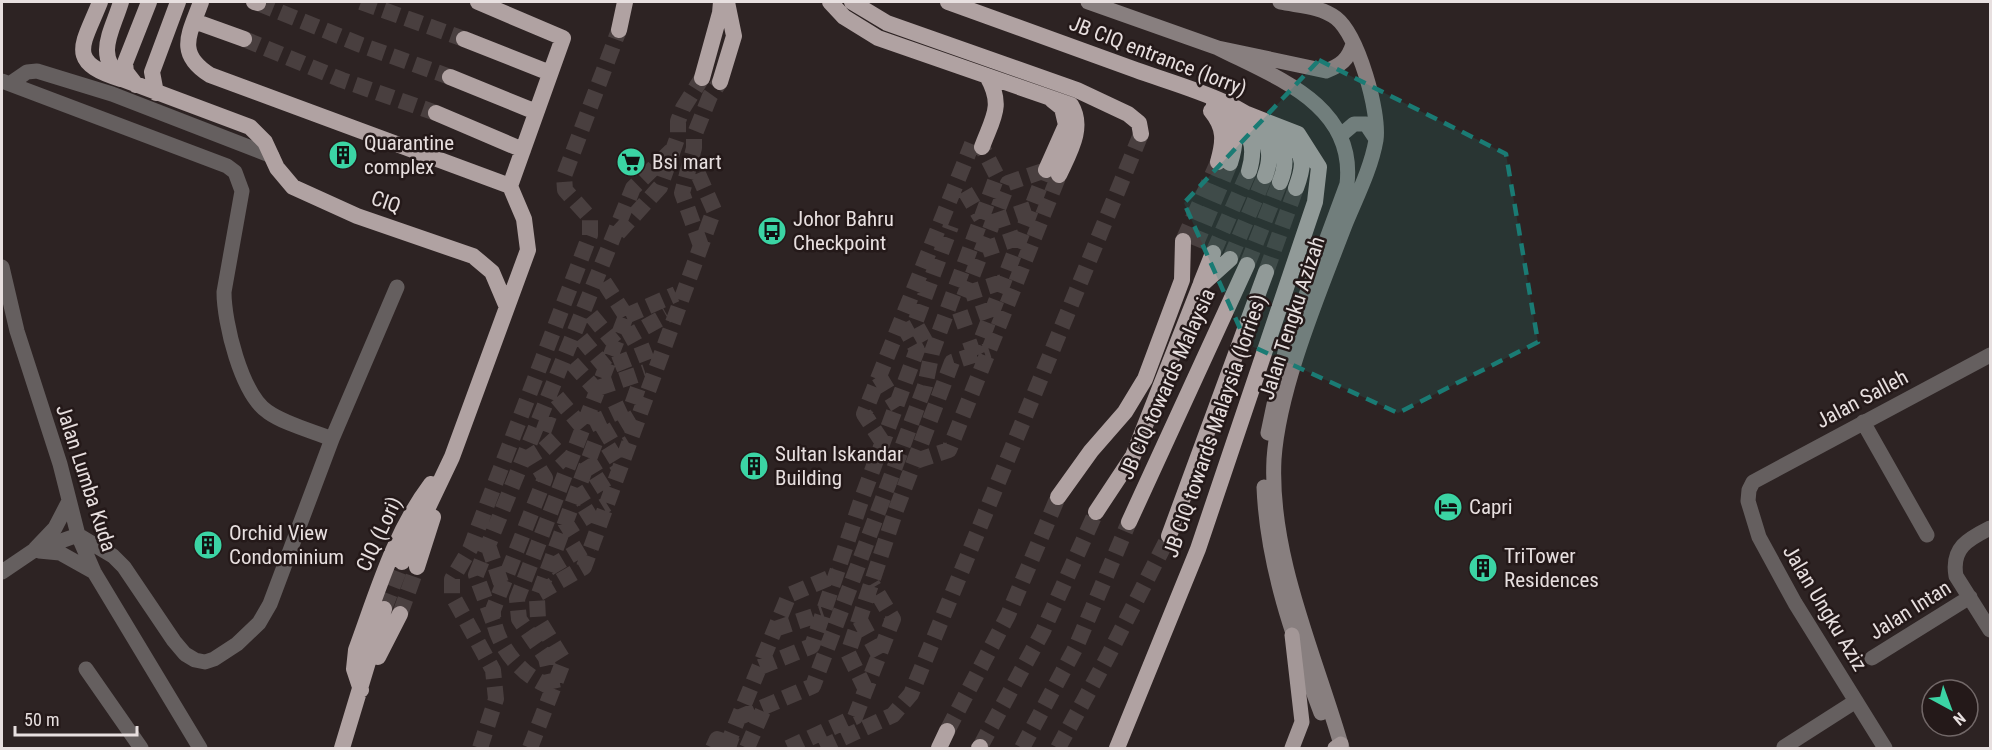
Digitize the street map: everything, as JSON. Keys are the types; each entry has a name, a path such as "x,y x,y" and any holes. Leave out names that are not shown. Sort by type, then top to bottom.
{"highway":[{"name":"CIQ","path":"100,2 82,47 83,56 88,64 99,72 250,127 265,142 285,180 293,187 357,216 472,256 492,272 506,305"},
{"path":"121,2 105,53 111,70 129,82"},
{"path":"129,82 125,63 149,2"},
{"path":"156,93 152,72 178,2"},
{"path":"201,2 187,41 188,53 192,62 210,75 510,186"},
{"path":"409,565 452,457 528,250 524,219 510,186 563,38 478,2"},
{"path":"702,78 721,2"},
{"path":"720,82 734,36 727,2"},
{"path":"830,2 844,17 878,38 1071,105 1076,114 1077,128 1053,173"},
{"path":"852,2 887,23 1077,90 1128,114 1139,123 1141,134"},
{"name":"JB CIQ entrance (lorry)","path":"948,2 1193,91 1238,110"},
{"path":"194,21 244,39"},
{"path":"465,39 550,73"},
{"path":"977,146 988,99 983,74"},
{"path":"450,77 536,112"},
{"path":"1193,91 1213,112 1222,127 1224,163"},
{"path":"1238,110 1274,135 1284,150 1285,168 1264,176 1253,156 1252,139 1238,110"},
{"name":"JB CIQ towards Malaysia (lorries)","path":"1117,748 1198,549 1315,202 1320,167 1299,134 1238,110"},
{"path":"436,113 523,150"},
{"path":"1282,127 1302,156 1301,172 1296,188"},
{"path":"1059,497 1091,451 1125,412 1145,378 1182,280 1189,243"},
{"name":"JB CIQ towards Malaysia (lorries)","path":"1096,512 1133,456 1213,253"},
{"name":"JB CIQ towards Malaysia (lorries)","path":"1200,286 1230,259 1231,297"},
{"name":"JB CIQ towards Malaysia","path":"1129,522 1247,265"},
{"name":"JB CIQ towards Malaysia (lorries)","path":"1169,536 1266,272"},
{"name":"CIQ (Lori)","path":"361,690 354,669 356,650 398,538 417,503 452,457"},
{"path":"342,748 361,690 392,612"},
{"path":"939,748 947,731"}],"main road":[{"path":"1088,2 1218,48 1326,71 1342,64 1348,58 1353,44"},
{"name":"Jalan Tengku Azizah","path":"1280,2 1329,13 1344,25 1372,96 1376,139 1296,361 1275,456 1273,495 1284,552 1337,747"},
{"name":"Jalan Tengku Azizah","path":"1218,48 1283,81 1312,100 1327,114 1341,135 1349,164 1347,184 1285,352 1266,447 1265,514 1292,635 1337,747"},
{"path":"1341,135 1354,124 1366,124 1376,139"},
{"path":"1292,635 1302,722 1292,748"}],"street":[{"path":"6,82 27,72 37,71 112,94 272,156"},
{"path":"6,82 227,166 235,172 242,191 225,285 224,308 246,380 252,393 268,412 332,439"},
{"name":"Jalan Lumba Kuda","path":"2,267 17,332 78,535 94,572 200,748"},
{"path":"33,551 78,535 113,556 124,567 185,654 205,662 214,659 249,634 270,604 332,439 398,287"},
{"name":"Jalan Salleh","path":"1753,482 1990,355"},
{"path":"1863,422 1927,535"},
{"name":"Jalan Ungku Aziz","path":"1753,482 1749,490 1748,501 1760,537 1795,603 1886,748"},
{"path":"2,572 33,551 55,528 69,501"},
{"name":"Jalan Intan","path":"1990,528 1964,541 1955,557 1956,576 1990,630"},
{"path":"33,551 60,553 94,572"},
{"name":"Jalan Intan","path":"1872,658 1970,597"},
{"path":"86,669 141,748"},
{"path":"1784,747 1856,700"}],"highlighted area":[{"path":"1319,60 1506,154 1538,342 1398,413 1247,344 1184,203"}],"tunnel":[{"path":"361,2 464,39"},
{"path":"258,3 361,45 450,77"},
{"path":"480,748 496,699 493,670 452,595 452,579 470,549 590,235 590,218 565,190 564,176 619,30"},
{"path":"244,39 342,80 436,113"},
{"path":"618,233 660,187 678,136 678,121 683,108 702,78"},
{"path":"701,246 682,193 694,148 694,136 710,96 720,82"},
{"path":"821,748 893,715 911,694 1141,134"},
{"path":"883,443 864,414 972,144"},
{"path":"740,717 813,686 925,386 932,352 997,176 982,147"},
{"path":"493,621 476,575 633,188 674,148"},
{"path":"539,593 584,567 714,210 691,158"},
{"path":"1183,241 1218,162"},
{"path":"1195,246 1230,163"},
{"path":"964,297 1008,183 1046,170"},
{"path":"965,351 979,346 1046,170"},
{"path":"1213,253 1249,171"},
{"path":"916,461 949,450 1059,175"},
{"path":"1230,259 1265,176"},
{"path":"1247,265 1280,182"},
{"path":"1266,272 1296,188"},
{"path":"965,191 981,218"},
{"path":"993,222 1031,209"},
{"path":"925,341 915,323 951,226"},
{"path":"982,250 1020,237"},
{"path":"604,282 626,316"},
{"path":"965,294 1002,282"},
{"path":"626,316 676,294"},
{"path":"955,322 992,309"},
{"path":"591,315 615,344 667,315"},
{"path":"553,689 546,658 519,619 517,599 626,316"},
{"path":"760,667 812,646 862,498 917,350 901,321"},
{"path":"581,338 606,368 654,349"},
{"path":"866,690 848,653 896,510 952,362 989,350"},
{"path":"572,363 597,391"},
{"path":"598,388 645,372"},
{"path":"879,376 898,407"},
{"path":"557,397 583,428 632,405 639,385"},
{"path":"530,748 562,665 562,658 538,619 537,599 596,440 640,414"},
{"path":"549,416 542,435 569,464"},
{"path":"585,470 629,443"},
{"path":"527,449 545,478 493,610 493,618 497,634 515,662 528,674 553,689"},
{"path":"573,500 619,471"},
{"path":"947,731 1008,615 1058,497"},
{"path":"562,532 607,504"},
{"path":"980,747 1043,631 1096,512"},
{"path":"1022,748 1076,647 1129,522"},
{"path":"1058,748 1169,536"},
{"path":"549,568 593,542"},
{"path":"488,545 502,586"},
{"path":"384,609 402,562"},
{"path":"400,614 417,567"},
{"path":"726,748 789,595 836,575"},
{"path":"788,748 855,717 893,619 872,584"},
{"path":"775,629 823,613"},
{"path":"860,620 879,655"},
{"path":"747,748 765,706"},
{"path":"713,748 717,739 737,746"}],"place":[{"name":"Quarantine complex","path":"343,155"},
{"name":"Bsi mart","path":"631,162"},
{"name":"Johor Bahru Checkpoint","path":"772,231"},
{"name":"Sultan Iskandar Building","path":"754,466"},
{"name":"Capri","path":"1448,507"},
{"name":"Orchid View Condominium","path":"208,545"},
{"name":"TriTower Residences","path":"1483,568"}]}
